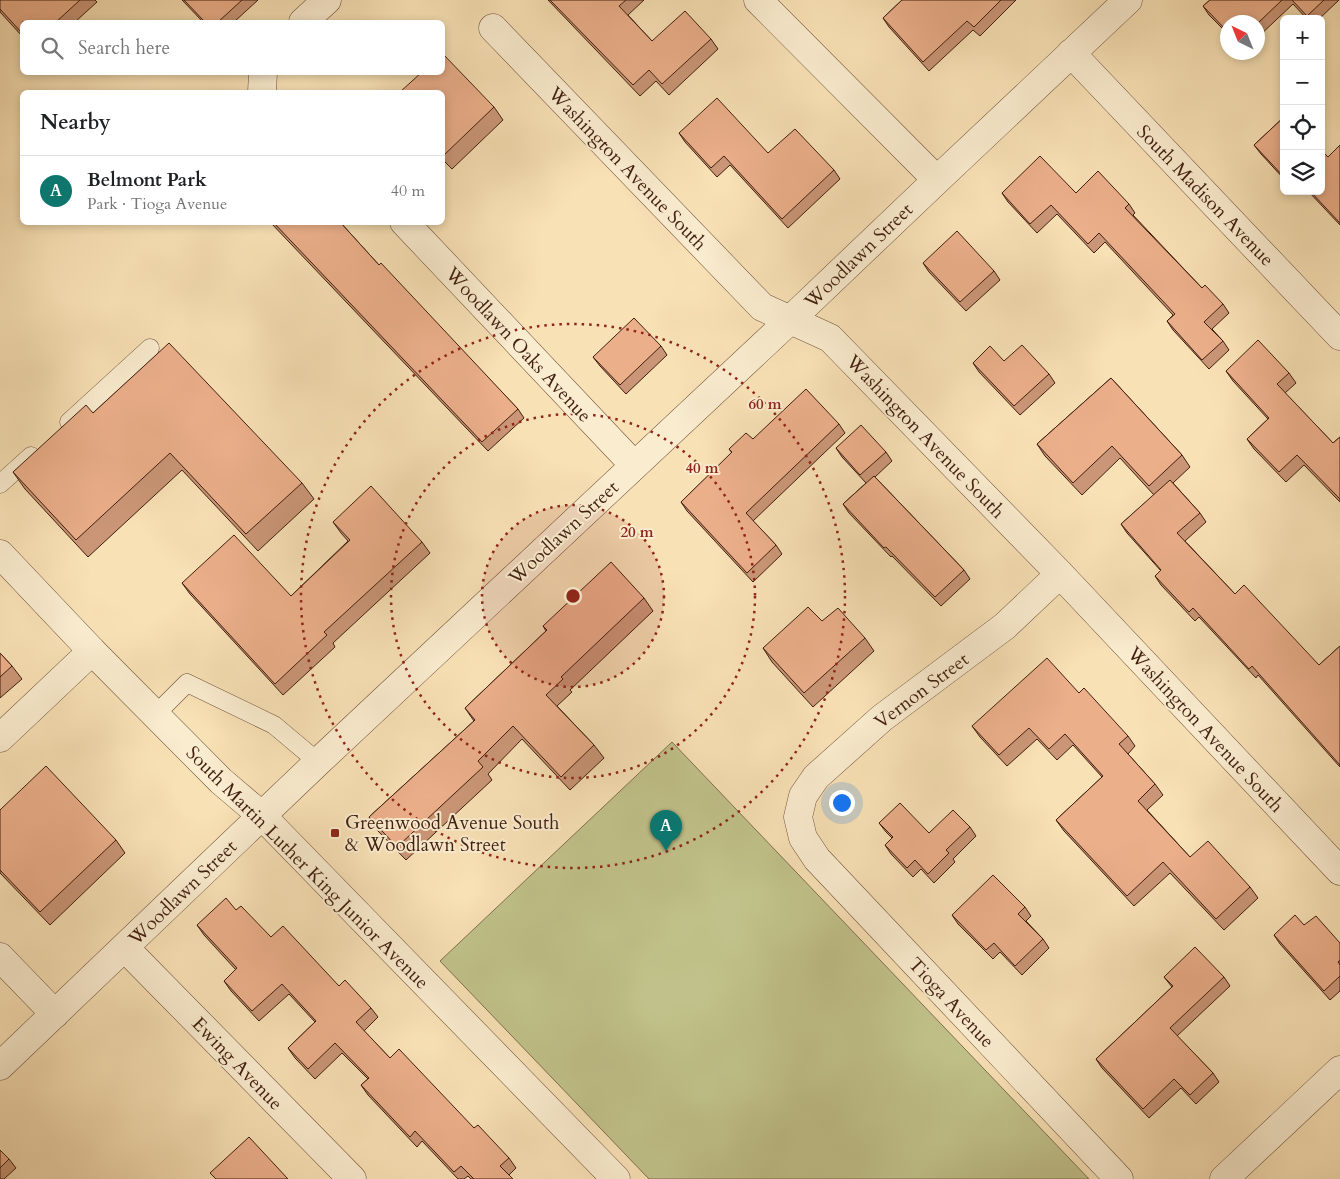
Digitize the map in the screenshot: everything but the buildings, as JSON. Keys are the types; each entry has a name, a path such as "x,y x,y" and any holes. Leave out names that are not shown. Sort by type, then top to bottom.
{"street":[{"path":"305,20 327,0"},
{"path":"758,0 936,180"},
{"name":"Woodlawn Street","path":"0,1066 318,762 1128,0"},
{"name":"Washington Avenue South","path":"493,28 762,307 830,338 1060,574 1340,871"},
{"name":"South Madison Avenue","path":"1071,53 1340,336"},
{"name":"Woodlawn Oaks Avenue","path":"407,225 634,465"},
{"name":"South Martin Luther King Junior Avenue","path":"0,554 92,651 220,780 262,815 616,1179"},
{"name":"Vernon Street","path":"798,817 803,796 816,777 882,718 1005,626 1060,574"},
{"path":"0,738 92,651"},
{"name":"Tioga Avenue","path":"798,817 803,838 817,859 1119,1179"},
{"name":"Ewing Avenue","path":"125,948 352,1179"},
{"path":"0,957 55,1014"},
{"path":"1224,1179 1340,1070"}],"lane":[{"path":"57,432 150,348"},
{"path":"0,484 43,446"},
{"path":"156,715 187,683 274,725 318,762"}],"green space":[{"path":"672,742 1089,1179 649,1179 440,961"}],"place":[{"name":"Greenwood Avenue South & Woodlawn Street","path":"335,833"},
{"name":"Belmont Park","path":"666,851"}]}
